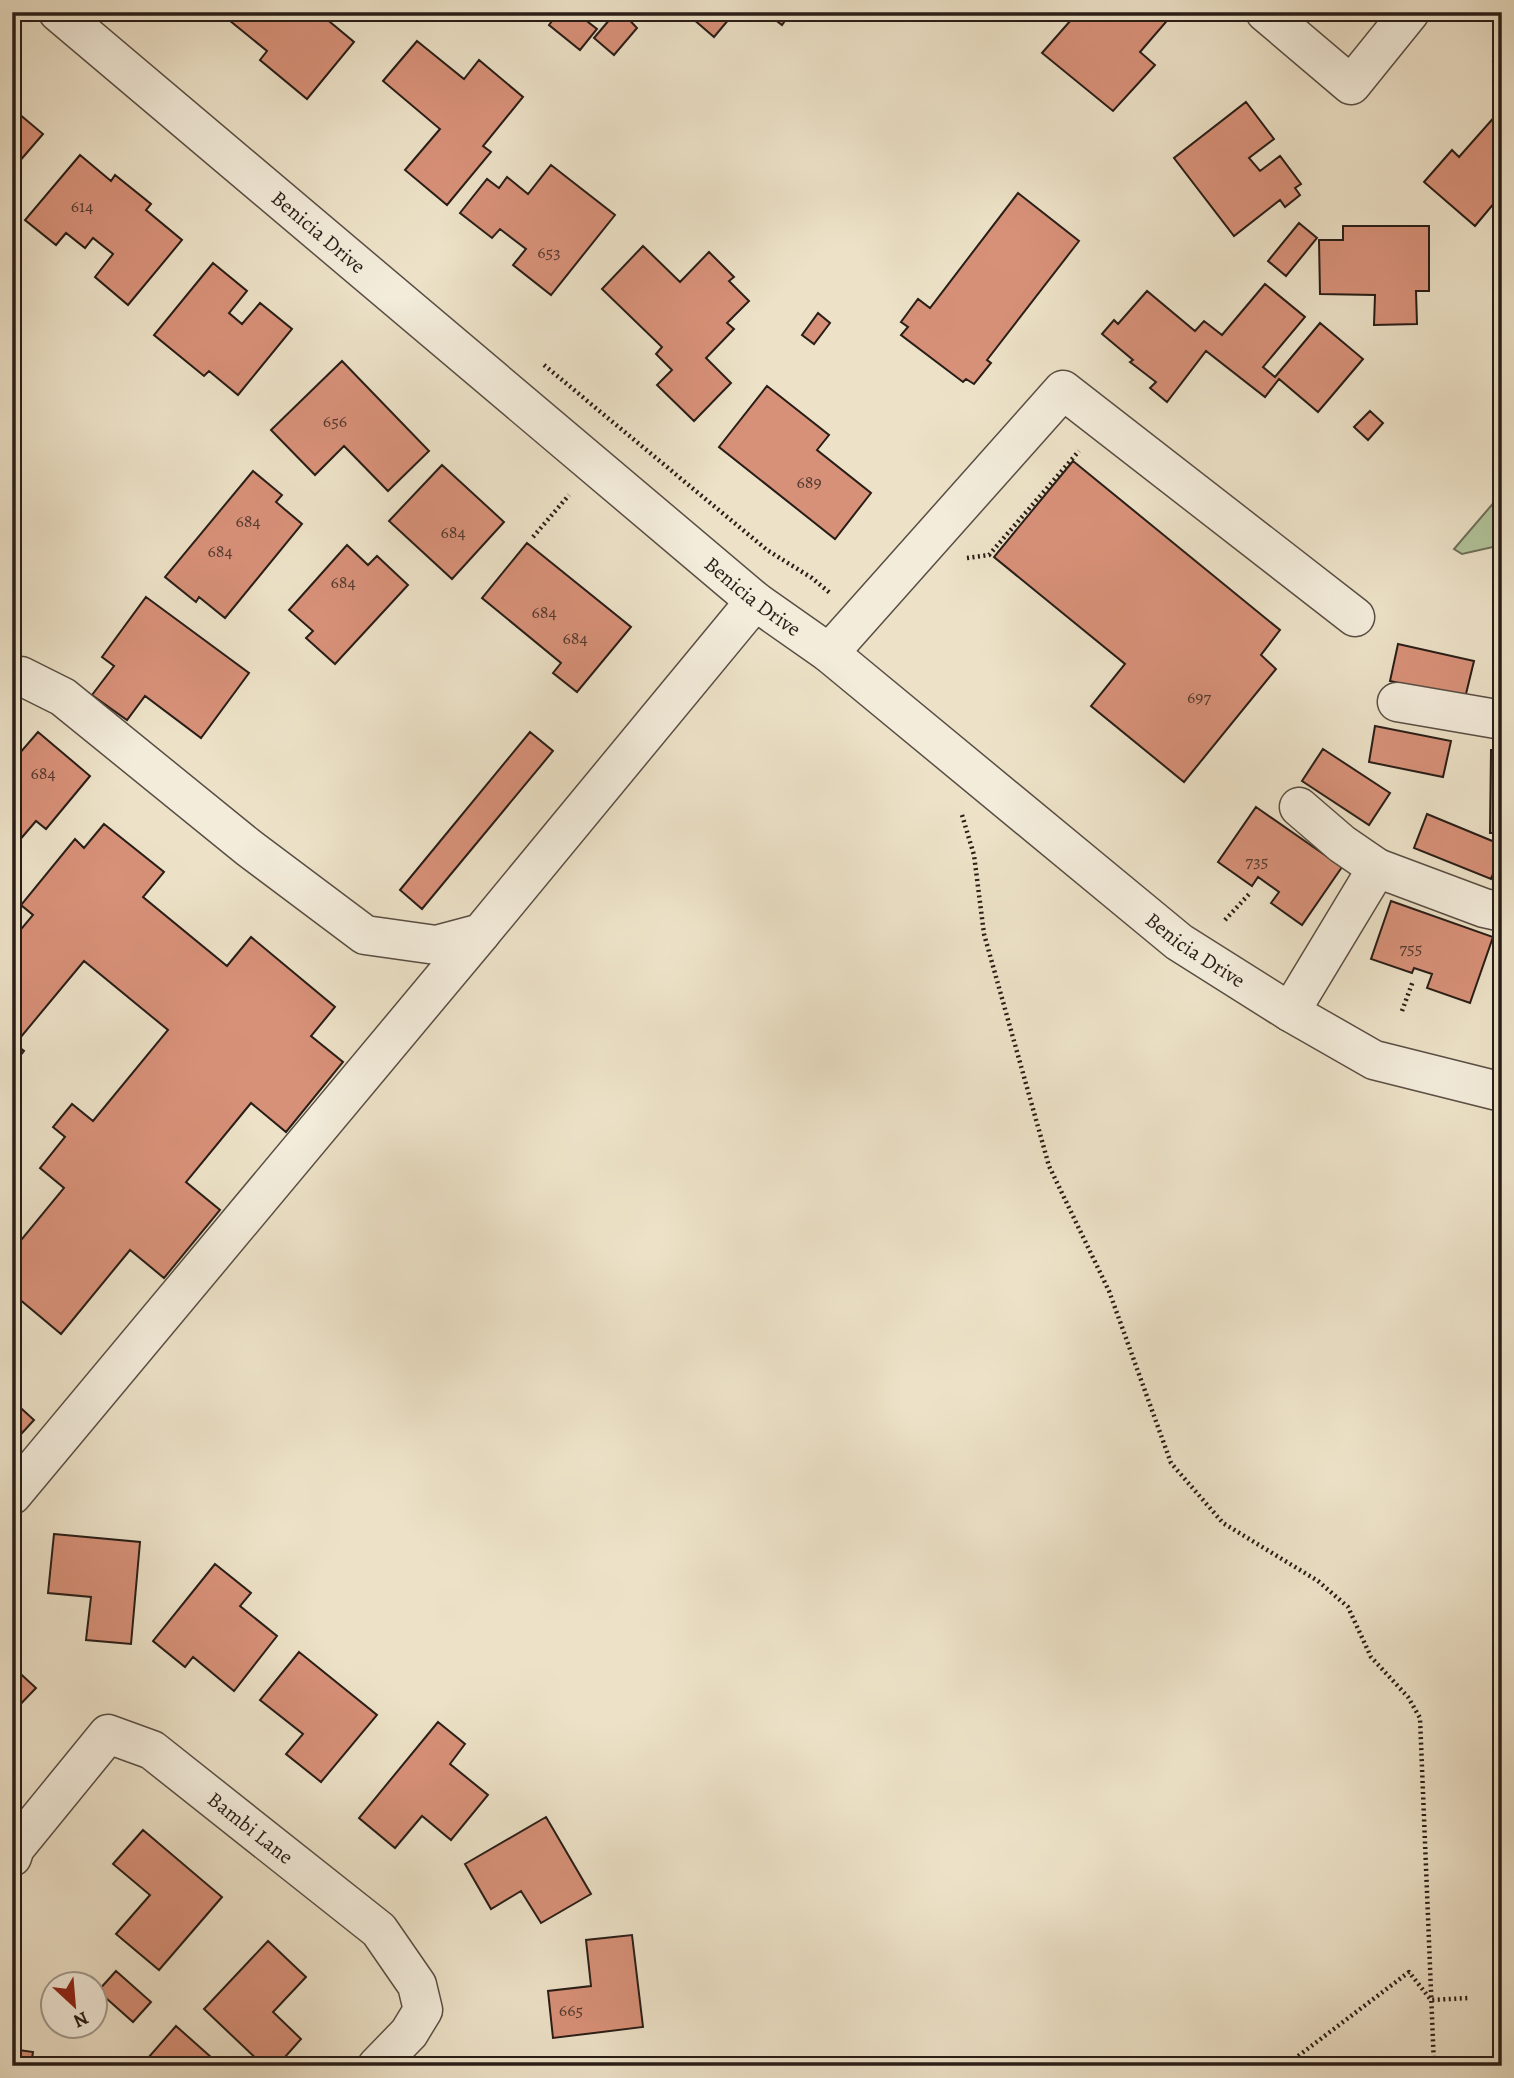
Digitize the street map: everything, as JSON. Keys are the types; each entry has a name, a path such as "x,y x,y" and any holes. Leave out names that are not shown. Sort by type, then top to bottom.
{"street":[{"name":"Benicia Drive","path":"58,12 755,601 829,653 1179,942 1290,1012 1374,1060 1502,1092"},
{"path":"1265,12 1351,85 1410,12"},
{"path":"829,653 1063,390 1355,617"},
{"path":"12,1494 755,601"},
{"path":"12,676 21,676 63,697 249,848 365,935 436,945 481,933"},
{"path":"1397,702 1502,720"},
{"path":"1298,807 1342,844 1377,868 1484,908 1502,912"},
{"path":"1290,1012 1377,868"},
{"name":"Bambi Lane","path":"12,1857 15,1848 108,1734 152,1749 379,1930 417,1985 423,2010 409,2032 377,2066"}],"path":[{"path":"966,558 989,555 1104,421"},
{"path":"533,537 570,494"},
{"path":"961,813 974,855 984,934 1049,1166 1108,1292 1171,1463 1223,1523 1318,1581 1348,1607 1371,1657 1408,1697 1420,1718 1434,2066"},
{"path":"1225,920 1251,892"},
{"path":"1402,1012 1412,981"},
{"path":"1285,2066 1409,1972 1431,2000"},
{"path":"1431,2000 1468,1997"}],"green space":[{"path":"1502,493 1502,545 1462,554 1454,549"}],"building":[{"path":"235,12 318,12 354,42 307,99 260,60 267,51 229,20"},
{"path":"559,12 575,12 597,29 580,50 549,25"},
{"path":"616,12 622,12 637,28 614,55 594,38"},
{"path":"685,12 735,12 714,37"},
{"path":"765,12 791,12 782,25"},
{"path":"1078,12 1168,12 1172,15 1140,52 1155,65 1113,111 1042,53"},
{"path":"417,41 464,79 479,60 523,97 483,146 491,152 447,205 405,170 440,129 383,81"},
{"path":"1502,51 1502,68 1493,61"},
{"path":"1246,102 1274,139 1249,158 1260,171 1280,156 1301,184 1295,188 1300,195 1285,207 1280,200 1234,236 1174,158"},
{"path":"12,108 43,134 12,170"},
{"path":"1497,114 1502,119 1502,198 1500,196 1475,226 1424,182 1452,150 1459,157"},
{"path":"80,155 111,181 115,175 151,204 146,210 182,240 128,305 95,277 113,254 93,238 85,248 66,233 56,245 25,220"},
{"path":"551,165 615,215 551,295 513,265 526,249 500,229 492,238 460,213 487,179 499,188 507,177 528,194"},
{"path":"1018,193 1079,241 987,360 991,363 974,384 966,379 963,382 901,335 908,327 901,322 918,299 930,308"},
{"path":"1299,223 1317,238 1286,276 1268,261"},
{"path":"1343,226 1429,226 1429,291 1416,291 1417,324 1374,325 1375,295 1320,294 1319,240 1343,240"},
{"path":"643,246 680,282 709,252 734,277 729,281 749,301 727,323 734,329 706,358 731,383 694,421 657,385 672,370 656,354 662,347 602,289"},
{"path":"213,263 247,291 229,313 242,324 260,303 292,329 238,395 209,371 204,376 154,335"},
{"path":"1265,284 1305,317 1263,367 1275,377 1320,323 1363,359 1318,412 1279,379 1265,397 1206,351 1167,402 1150,388 1156,382 1130,362 1133,360 1102,334 1114,320 1118,324 1147,291 1195,331 1204,321 1222,335"},
{"path":"818,313 830,323 814,344 802,335"},
{"path":"342,361 429,451 388,491 344,446 315,475 271,430"},
{"path":"767,386 829,435 817,450 871,493 835,539 719,447"},
{"path":"1370,411 1383,423 1368,440 1354,427"},
{"path":"1073,461 1280,630 1261,655 1276,669 1184,782 1091,706 1125,664 994,557"},
{"path":"442,465 504,522 452,579 389,521"},
{"path":"253,471 282,495 276,502 302,524 225,618 199,597 196,602 165,577"},
{"path":"527,543 631,627 577,692 553,673 561,663 482,598"},
{"path":"347,545 368,565 377,556 408,585 335,664 306,638 313,631 289,610"},
{"path":"146,597 249,673 201,738 145,696 127,720 92,695 114,666 102,657"},
{"path":"1494,618 1502,618 1502,700 1495,700"},
{"path":"1398,644 1474,661 1465,698 1390,681"},
{"path":"1375,726 1451,741 1443,777 1369,762"},
{"path":"38,732 90,776 46,829 36,821 12,849 12,762"},
{"path":"530,732 553,751 422,909 400,890"},
{"path":"1323,749 1390,793 1369,825 1302,781"},
{"path":"1491,750 1502,750 1502,833 1490,833"},
{"path":"1256,807 1342,867 1302,925 1271,903 1279,892 1258,877 1252,886 1218,862"},
{"path":"1427,814 1502,845 1502,852 1491,879 1414,848"},
{"path":"104,824 164,872 143,897 227,966 251,937 335,1007 311,1036 343,1062 286,1132 251,1103 186,1182 220,1210 164,1278 130,1250 61,1334 12,1293 12,1251 64,1188 40,1168 65,1137 53,1127 72,1104 93,1121 168,1030 84,961 15,1044 24,1051 12,1066 12,940 33,915 21,905 75,839 84,848"},
{"path":"1391,901 1493,937 1470,1003 1427,988 1432,974 1414,968 1412,973 1371,959"},
{"path":"12,1400 34,1420 12,1444"},
{"path":"54,1534 140,1542 131,1644 86,1640 91,1597 48,1593"},
{"path":"215,1564 251,1593 240,1606 277,1636 234,1691 193,1657 185,1667 153,1641"},
{"path":"299,1652 377,1715 321,1782 286,1754 303,1734 260,1700"},
{"path":"12,1666 36,1688 12,1713"},
{"path":"438,1722 465,1744 450,1764 488,1795 451,1840 422,1816 395,1848 359,1818"},
{"path":"546,1817 591,1894 541,1923 521,1891 491,1909 465,1864"},
{"path":"143,1830 222,1897 159,1970 116,1934 150,1895 113,1864"},
{"path":"632,1935 643,2027 553,2038 548,1991 591,1986 586,1940"},
{"path":"268,1941 306,1977 273,2012 301,2039 277,2066 264,2066 204,2009"},
{"path":"116,1971 151,2002 133,2022 108,2000 108,1980"},
{"path":"176,2026 221,2066 141,2066"},
{"path":"12,2049 33,2052 31,2066 12,2066"}]}
